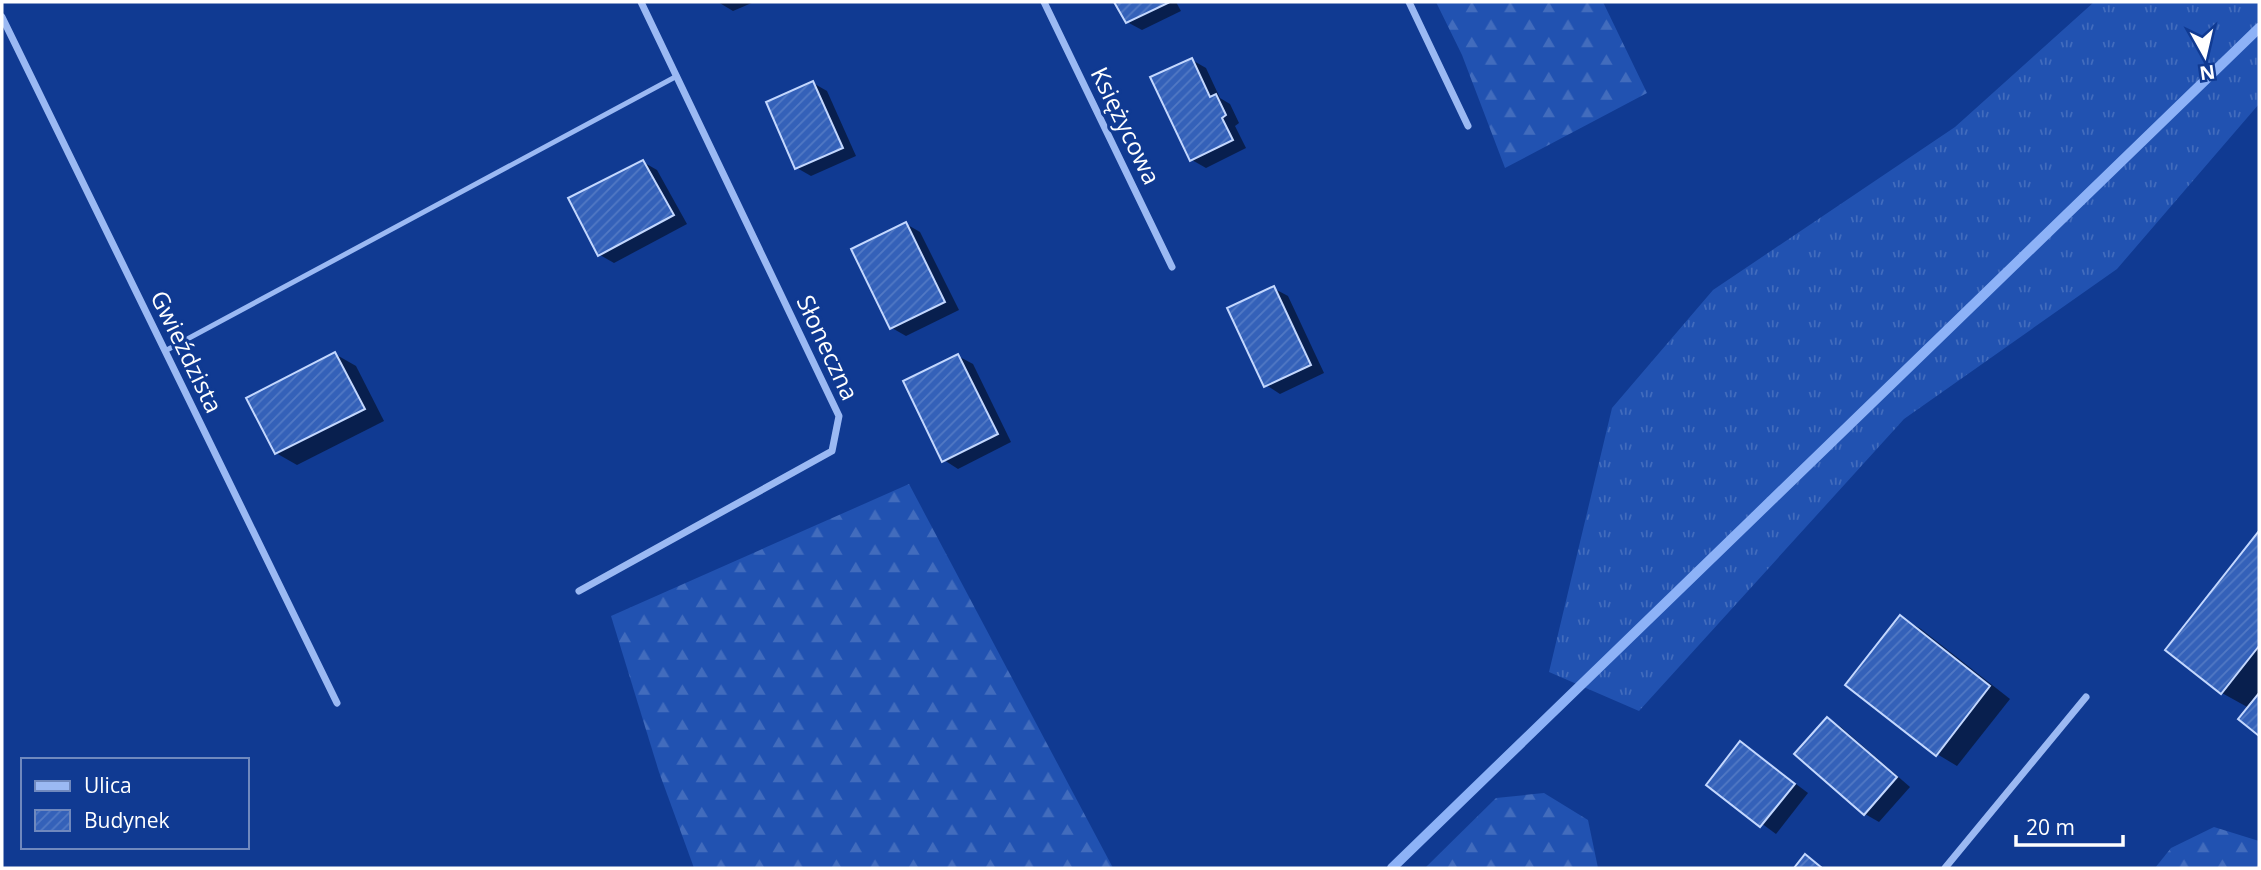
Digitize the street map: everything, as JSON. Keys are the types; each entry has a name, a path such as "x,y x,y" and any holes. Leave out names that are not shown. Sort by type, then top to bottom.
{"street":[{"name":"Słoneczna","path":"579,591 832,451 839,416 641,2"},
{"name":"Księżycowa","path":"1044,2 1172,267"},
{"path":"1409,2 1468,126"},
{"name":"Gwieździsta","path":"2,16 337,703"},
{"path":"1945,868 2086,697"}],"lane":[{"path":"164,351 677,76"}],"green space":[{"path":"1436,2 1603,2 1647,93 1505,168 1462,55"},
{"path":"2094,2 2259,2 2259,104 2117,269 1904,419 1639,711 1549,672 1612,408 1713,290 1955,127"},
{"path":"909,484 1113,868 694,868 659,772 611,616"},
{"path":"1544,793 1588,820 1598,868 1425,868 1496,798"},
{"path":"2214,827 2259,841 2259,868 2155,868 2171,848"}],"building":[{"path":"1114,2 1167,2 1168,3 1126,23"},
{"path":"1192,58 1210,97 1216,94 1226,115 1222,118 1233,140 1190,161 1150,77"},
{"path":"813,81 843,148 795,169 766,102"},
{"path":"643,160 674,215 598,256 568,198"},
{"path":"906,222 945,302 890,329 851,249"},
{"path":"1274,286 1311,365 1264,387 1227,308"},
{"path":"335,352 365,409 275,454 246,398"},
{"path":"958,354 998,434 942,462 903,381"},
{"path":"2259,531 2259,646 2221,694 2165,650"},
{"path":"1900,615 1990,686 1936,756 1845,685"},
{"path":"2259,693 2259,736 2238,719"},
{"path":"1827,717 1897,777 1864,815 1794,754"},
{"path":"1740,741 1795,784 1760,827 1706,785"},
{"path":"1805,854 1822,868 1794,868"}],"waterway":[{"path":"1392,868 2259,28"}]}
